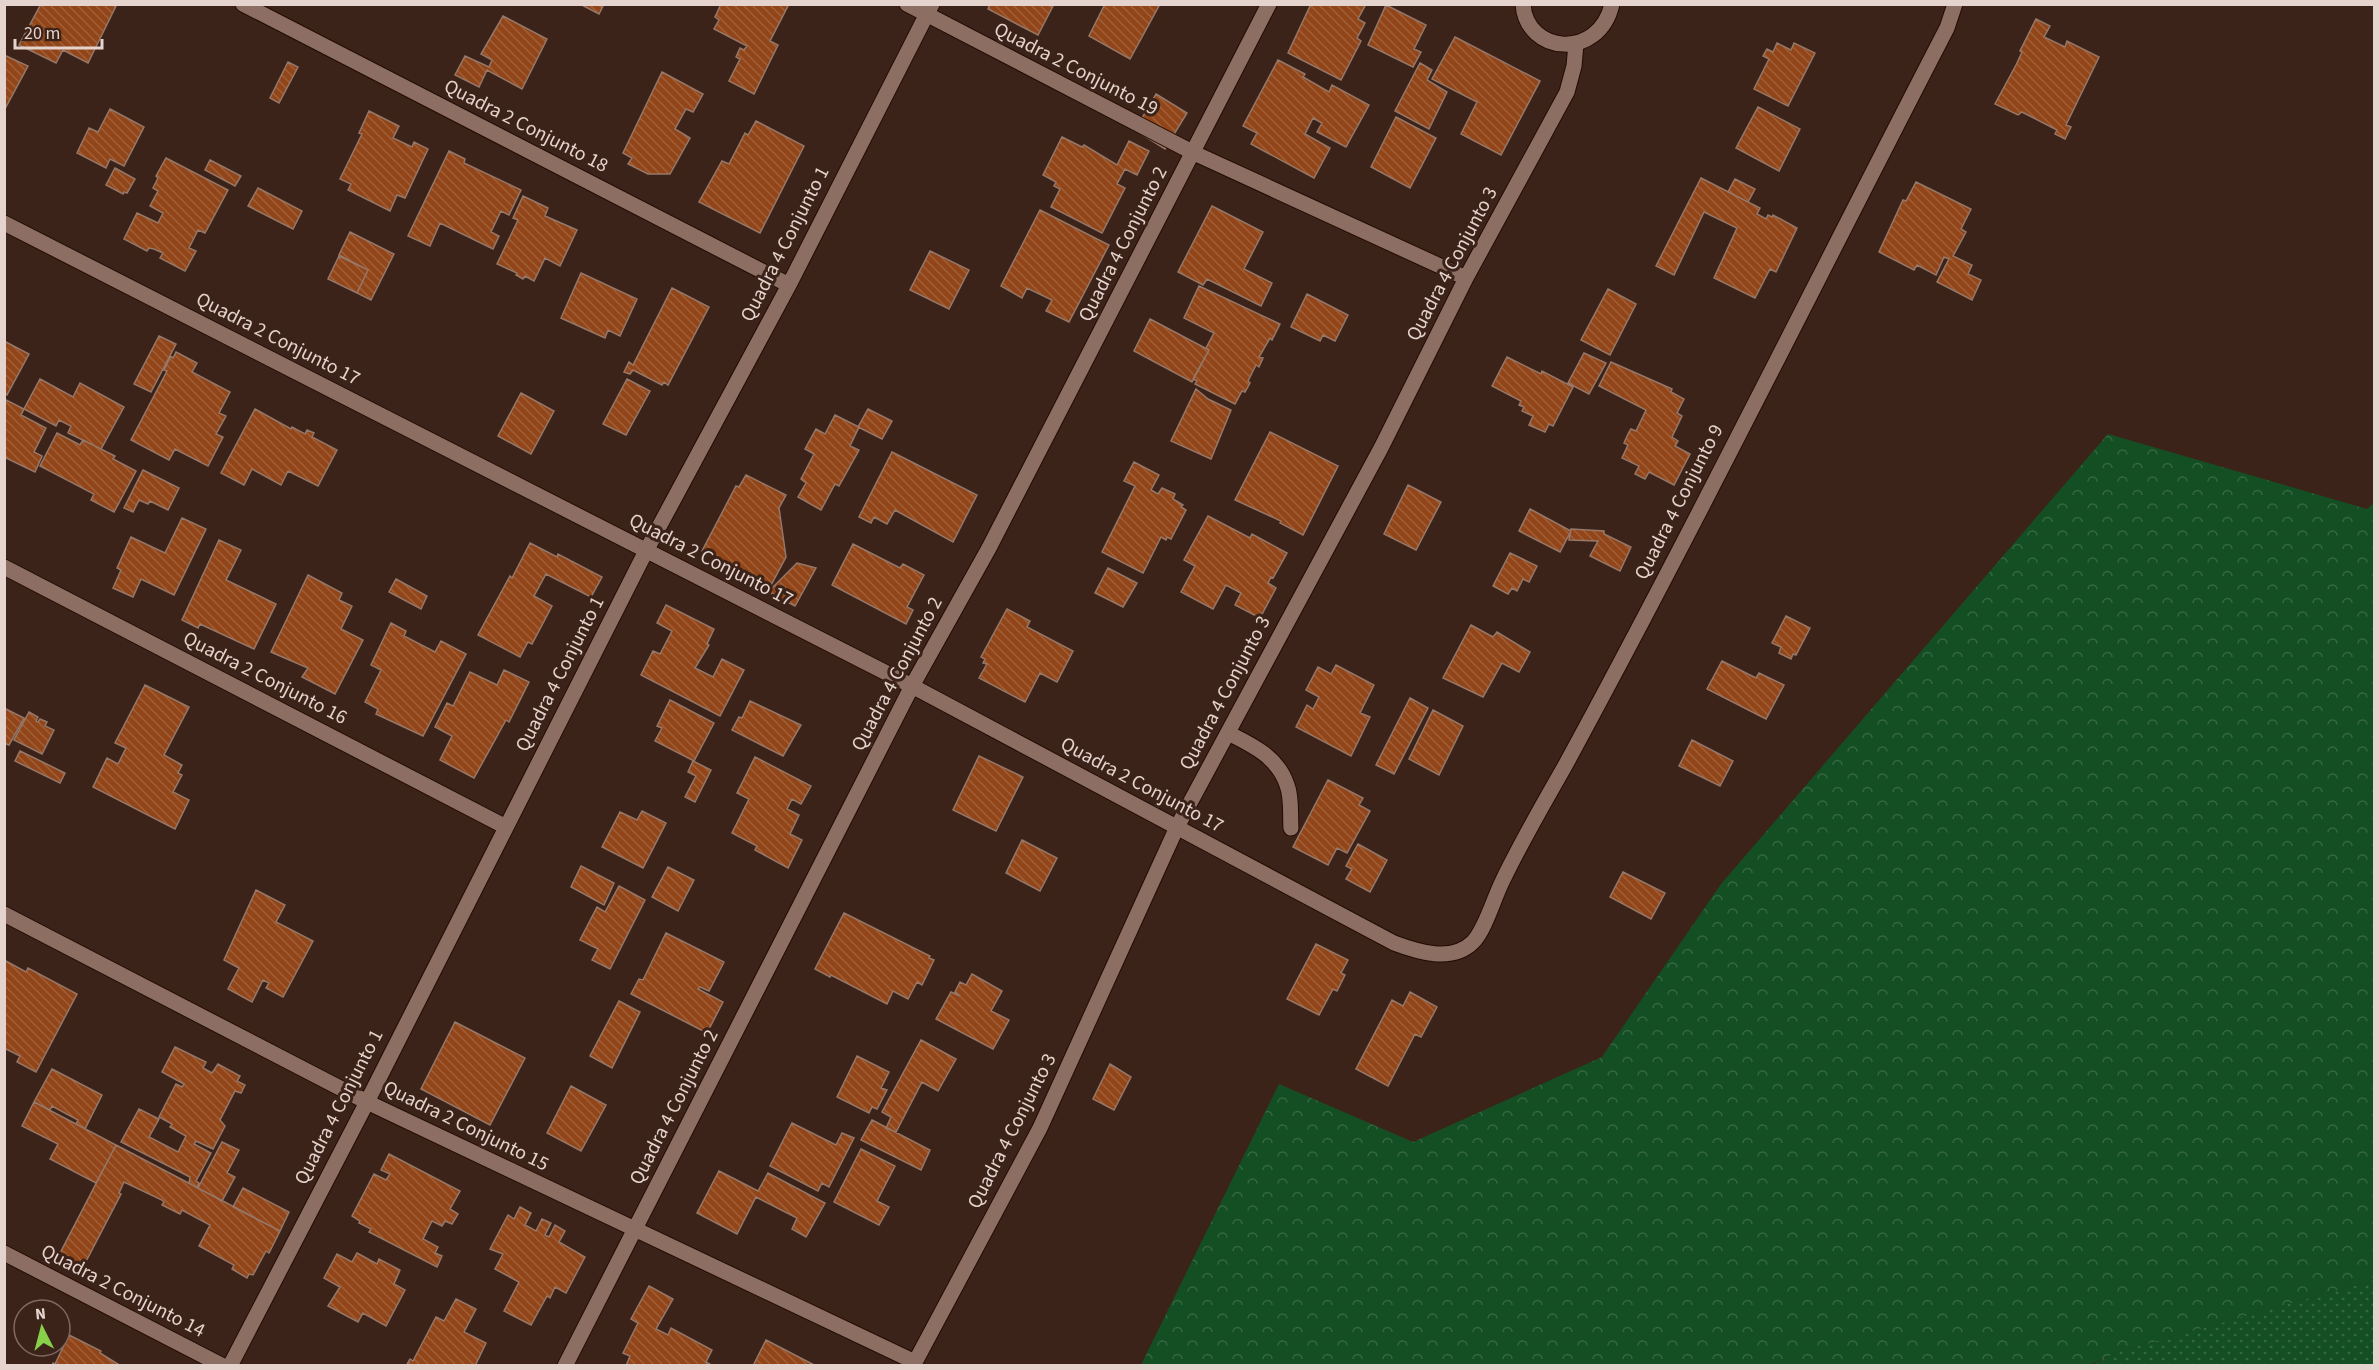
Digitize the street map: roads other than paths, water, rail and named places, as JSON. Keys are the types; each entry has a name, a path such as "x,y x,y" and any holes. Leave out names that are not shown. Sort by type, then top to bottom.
{"street":[{"name":"Quadra 2 Conjunto 18","path":"243,4 789,285"},
{"name":"Quadra 2 Conjunto 19","path":"907,4 929,10 1194,153 1466,278"},
{"name":"Quadra 4 Conjunto 2","path":"565,1365 912,686 989,548 1269,4"},
{"path":"1520,6 1536,33 1548,41 1562,45 1576,44 1589,39 1600,30 1608,18 1612,4"},
{"name":"Quadra 4 Conjunto 9","path":"1394,943 1417,952 1439,954 1455,953 1466,949 1476,940 1502,880 1603,695 1947,28 1955,4"},
{"name":"Quadra 4 Conjunto 1","path":"230,1365 367,1102 646,550 789,285 929,10"},
{"name":"Quadra 4 Conjunto 3","path":"914,1364 1041,1128 1177,827 1381,448 1466,278 1567,92 1574,66 1576,44"},
{"name":"Quadra 2 Conjunto 17","path":"4,223 912,686 1394,943"},
{"name":"Quadra 2 Conjunto 16","path":"4,567 506,827"},
{"path":"1228,733 1255,746 1278,765 1288,786 1291,828"},
{"name":"Quadra 2 Conjunto 15","path":"4,914 367,1102 914,1364"},
{"name":"Quadra 2 Conjunto 14","path":"4,1253 223,1365"}]}
